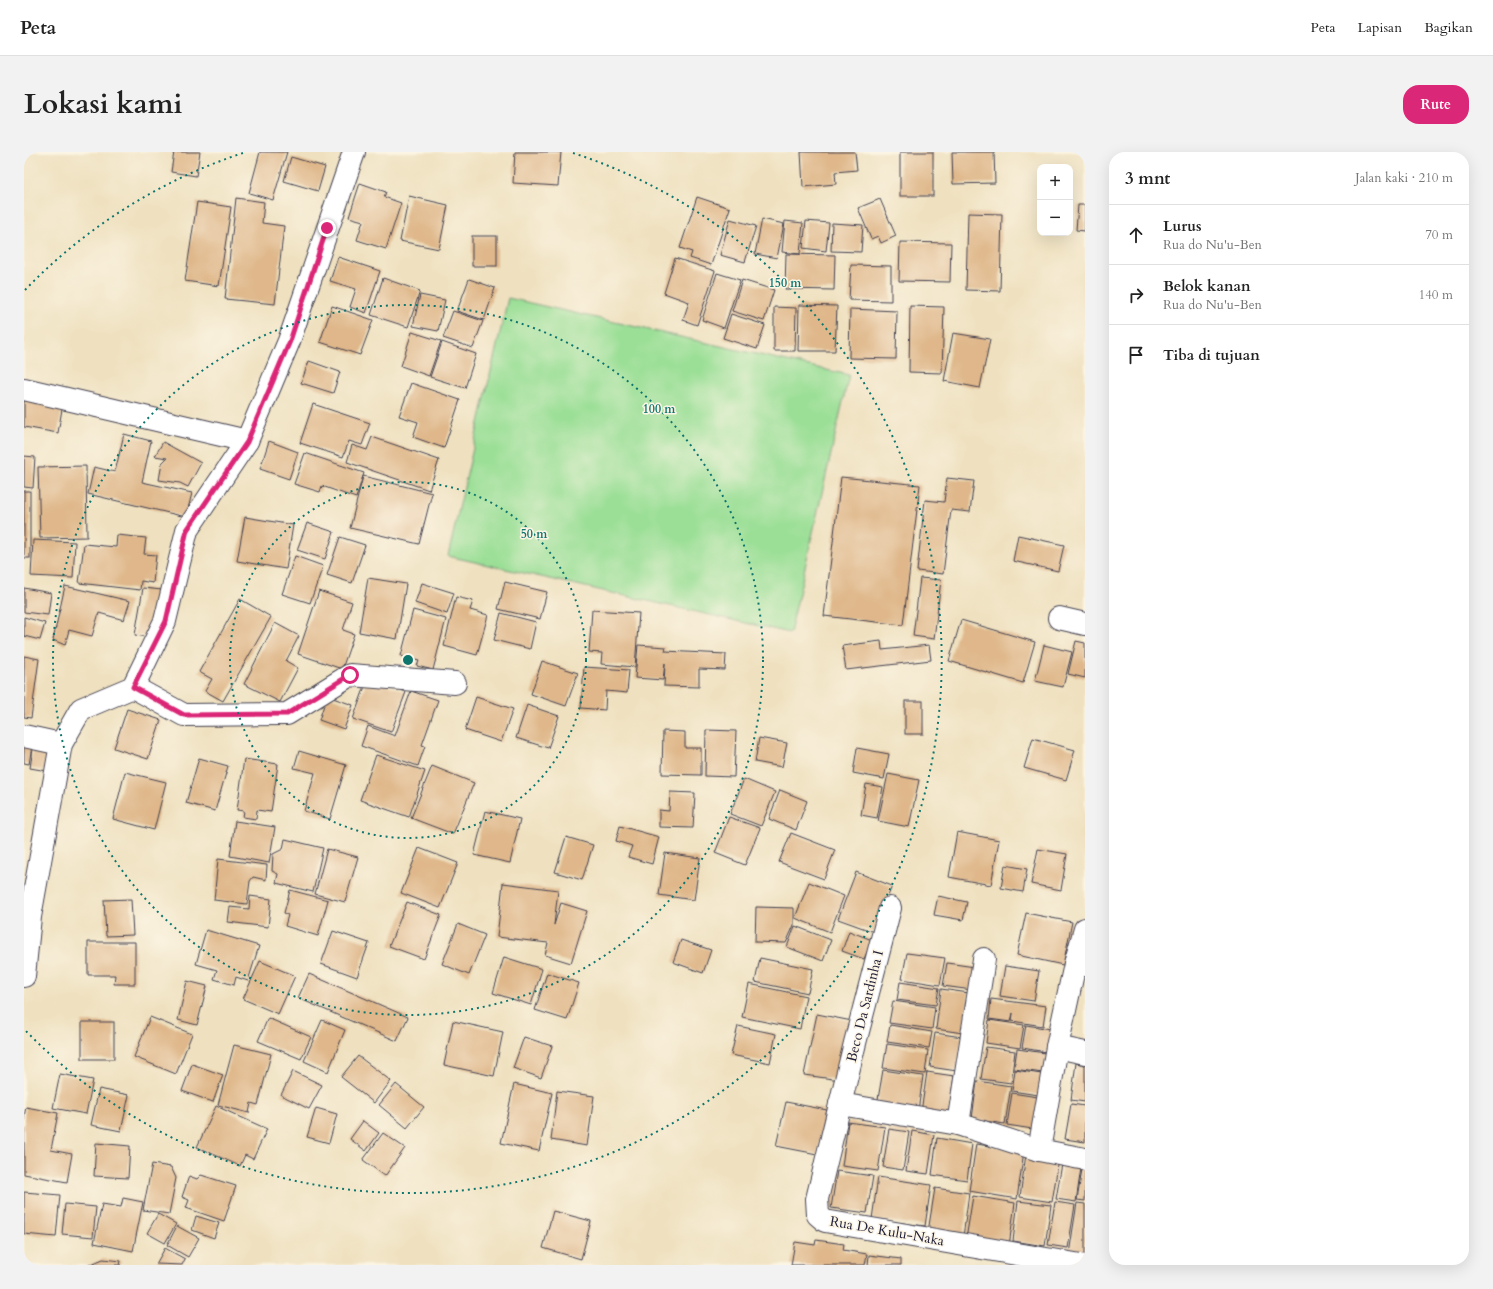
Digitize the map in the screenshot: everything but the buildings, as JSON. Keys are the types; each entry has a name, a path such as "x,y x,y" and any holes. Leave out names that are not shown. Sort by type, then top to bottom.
{"street":[{"path":"24,976 30,917 62,744 81,709 133,687 166,621 187,530 247,442 290,341 354,152"},
{"path":"24,389 247,442"},
{"path":"1059,618 1085,624"},
{"path":"133,687 184,715 287,714 350,675 455,683"},
{"path":"24,736 62,744"},
{"name":"Beco Da Sardinha I","path":"840,1104 890,908"},
{"path":"1039,1150 1057,1047 1080,964 1085,930"},
{"path":"958,1124 984,958"},
{"path":"1057,1047 1085,1053"},
{"path":"840,1104 958,1124 1039,1150 1085,1159"},
{"name":"Rua De Kulu-Naka","path":"840,1104 817,1199 818,1216 825,1221 1081,1265"}],"green space":[{"path":"508,298 849,375 790,633 448,556"}],"route":[{"path":"327,228 290,341 247,442 187,530 166,621 133,687 184,715 287,714 350,675"}]}
